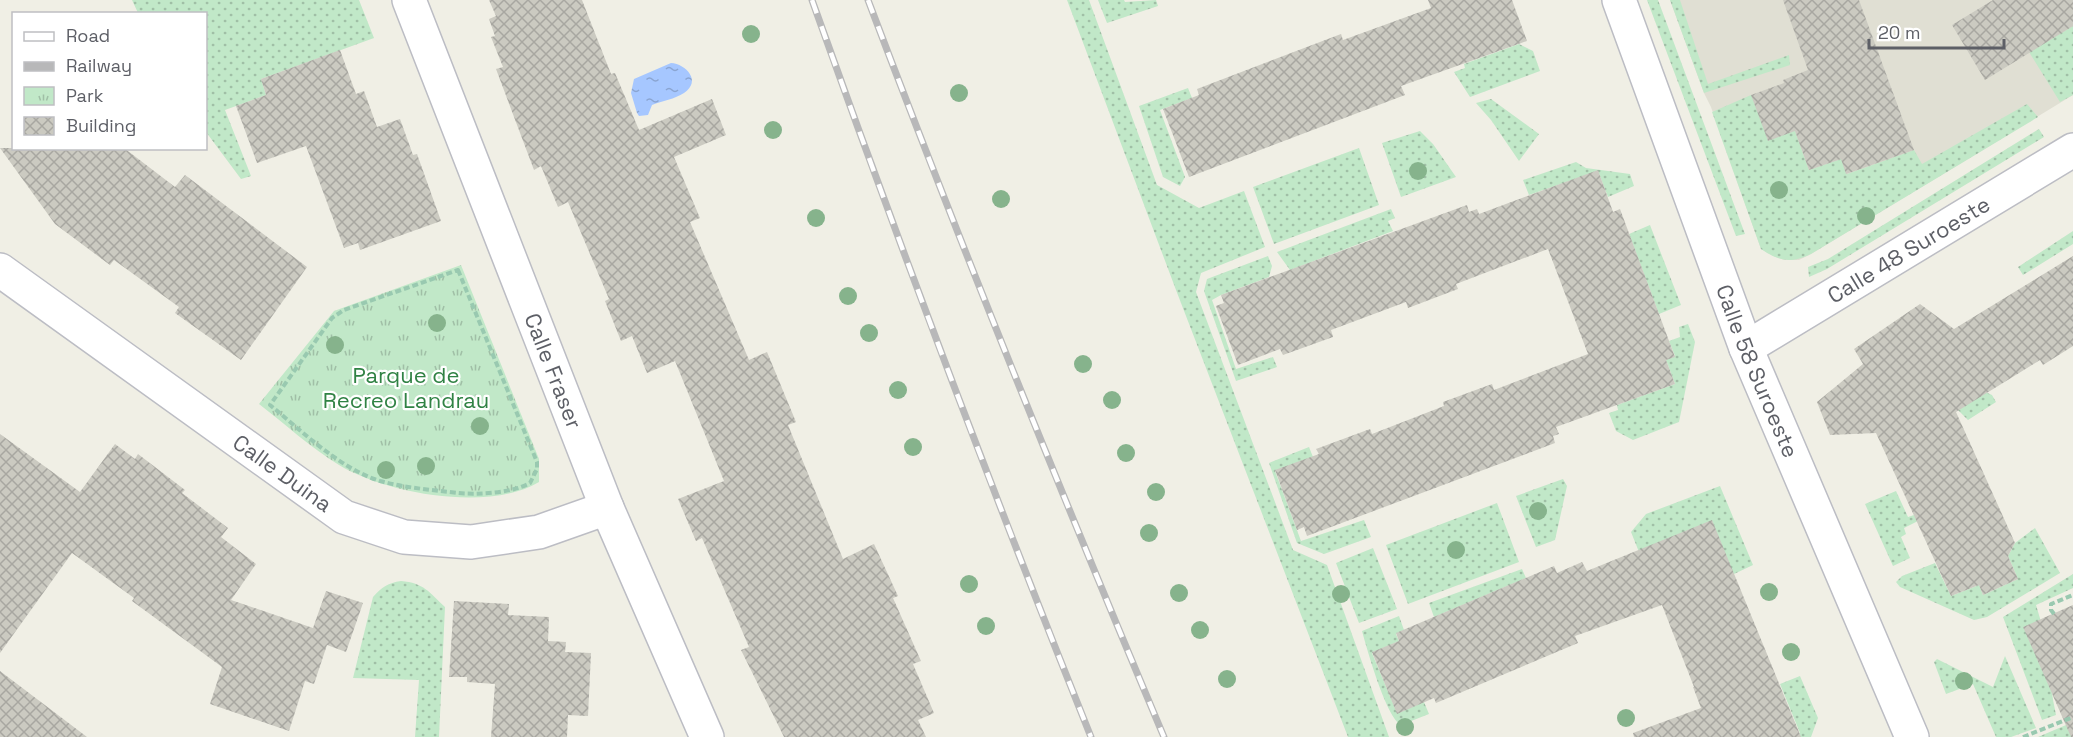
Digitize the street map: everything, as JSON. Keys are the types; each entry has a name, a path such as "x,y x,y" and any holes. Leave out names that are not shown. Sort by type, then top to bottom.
{"street":[{"name":"Calle Fraser","path":"409,0 607,508 707,737"},
{"name":"Calle 58 Suroeste","path":"1619,0 1746,348 1912,737"},
{"name":"Calle 48 Suroeste","path":"1746,348 2073,150"},
{"name":"Calle Duina","path":"0,270 344,517 404,537 471,542 539,532 607,508"}],"path":[{"path":"458,270 537,462 537,469 530,483 514,488 468,494 416,489 379,481 345,463 270,405 332,318 344,310 458,270"},
{"path":"2054,614 2051,604 2073,595"},
{"path":"2023,737 2073,717"}],"shaded area":[{"path":"1670,0 2073,0 2073,95 1811,254 1799,260 1784,260 1761,249"}],"green space":[{"path":"132,0 359,0 374,38 261,79 266,95 225,110 251,176 241,179 207,133 207,12 138,12"},
{"path":"1067,0 1089,0 1157,185 1199,208 1244,191 1265,247 1201,273 1196,292 1293,550 1327,565 1389,737 1348,737"},
{"path":"1098,0 1124,0 1125,2 1156,0 1158,6 1107,23"},
{"path":"1647,0 1658,0 1745,234 1736,236"},
{"path":"1670,0 1680,0 1708,84 1789,55 1790,65 1704,93"},
{"path":"2073,26 2073,95 2060,102 2029,52"},
{"path":"1519,44 1533,51 1540,71 1470,97 1454,72 1465,68 1464,64"},
{"path":"1188,88 1192,98 1160,110 1185,177 1180,186 1163,177 1139,106"},
{"path":"1751,95 1795,131 1809,170 1841,159 1847,174 1914,150 1922,164 2027,104 2038,117 1811,254 1785,260 1761,249 1712,112"},
{"path":"1491,99 1539,134 1519,161 1491,120 1476,103"},
{"path":"2039,129 2044,137 1827,269 1809,277 1808,267 1828,259"},
{"path":"1420,131 1433,144 1456,177 1401,197 1382,143"},
{"path":"1359,148 1379,205 1274,244 1253,187"},
{"path":"1576,162 1586,168 1630,174 1634,186 1608,197 1598,171 1529,195 1523,180"},
{"path":"1391,209 1395,218 1388,221 1393,231 1290,270 1277,252"},
{"path":"1650,225 1681,305 1659,314 1629,234"},
{"path":"2073,231 2073,244 2023,275 2018,267"},
{"path":"1268,256 1272,266 1269,277 1212,300 1236,369 1273,357 1277,367 1236,381 1204,291 1207,279"},
{"name":"Parque de Recreo Landrau","path":"461,265 539,459 539,482 518,491 493,496 466,497 438,496 383,484 339,465 308,444 259,404 334,311"},
{"path":"1688,324 1695,342 1679,422 1633,440 1616,431 1609,413 1618,410 1617,405 1675,384 1666,360 1675,356 1669,341 1680,337 1679,327"},
{"path":"1956,379 1992,395 1996,402 1968,420 1958,410"},
{"path":"1309,447 1313,457 1275,471 1301,541 1364,520 1371,537 1324,554 1297,543 1269,463"},
{"path":"1563,479 1567,486 1555,540 1536,547 1516,496"},
{"path":"1720,486 1753,565 1734,574 1639,552 1631,532 1646,514"},
{"path":"1896,491 1908,517 1917,514 1920,520 1904,528 1906,534 1901,537 1910,558 1893,566 1865,504"},
{"path":"1497,503 1519,562 1408,604 1386,545"},
{"path":"2035,528 2060,573 1987,617 1974,620 1900,587 1896,582 1902,576 1935,563 1951,596 1979,585 1983,595 2018,579 2008,556 2015,543"},
{"path":"1373,548 1397,609 1359,623 1336,563"},
{"path":"1522,569 1526,578 1434,617 1429,603"},
{"path":"2073,574 2073,588 2036,605 2043,632 2056,715 2042,720 2003,617"},
{"path":"401,581 421,586 445,607 439,737 415,737 419,680 353,678 373,597 386,586"},
{"path":"1399,616 1404,630 1396,634 1399,641 1372,653 1397,713 1424,702 1429,714 1401,725 1395,719 1383,696 1362,631"},
{"path":"2005,656 2036,728 2011,737 1996,737 1973,684 1946,694 1934,662 1937,659 1993,687"},
{"path":"1800,676 1818,718 1811,737 1791,737 1800,733 1780,684"},
{"path":"2073,722 2073,737 2038,737"}],"water":[{"path":"671,63 682,66 690,74 692,83 689,88 677,97 652,105 648,115 639,116 631,93 634,79"}],"building":[{"path":"489,0 582,0 611,74 615,73 639,130 712,99 726,135 674,157 700,218 690,222 749,360 767,352 796,422 788,425 843,559 874,544 898,596 893,598 921,661 913,664 934,713 918,720 926,737 784,737 741,650 749,647 702,538 696,541 678,499 724,481 675,361 647,373 632,336 621,341 605,301 609,299 568,202 558,207 541,166 534,170 496,69 503,67 491,37 495,36 489,19 496,16"},
{"path":"1428,0 1512,0 1527,41 1401,86 1405,95 1189,177 1163,109 1199,95 1197,89 1341,34 1343,40 1431,8"},
{"path":"1783,0 1859,0 1914,150 1846,174 1841,159 1809,170 1795,131 1768,141 1751,95 1784,83 1783,80 1808,70"},
{"path":"1993,0 2073,0 2073,26 1985,80 1952,25"},
{"path":"340,50 356,94 364,91 377,127 400,119 413,155 417,154 441,221 360,250 358,243 344,248 306,146 257,163 236,106 266,95 261,79"},
{"path":"0,148 12,148 12,150 127,150 175,187 185,175 307,267 241,360 175,313 179,307 114,260 110,265 55,224"},
{"path":"1598,170 1613,212 1620,209 1675,357 1666,360 1675,384 1556,427 1559,434 1553,436 1555,443 1307,536 1304,527 1297,530 1275,470 1319,454 1316,449 1370,429 1372,434 1444,406 1443,402 1492,384 1494,390 1588,354 1548,249 1456,284 1458,289 1408,308 1406,302 1331,330 1333,337 1283,355 1280,349 1238,365 1216,306 1224,303 1221,295 1467,205 1469,212 1477,209 1479,214"},
{"path":"2073,256 2073,346 2043,365 2040,360 1956,412 2015,543 2008,556 2018,579 1983,595 1979,585 1951,596 1876,433 1830,435 1817,402 1863,364 1854,349 1920,304 1954,329"},
{"path":"0,434 80,492 115,444 135,459 138,454 185,490 182,493 228,528 221,537 256,564 231,600 313,628 326,591 363,603 346,652 327,645 314,684 305,681 289,731 210,704 222,667 132,601 134,598 72,553 0,653"},
{"path":"1712,520 1801,737 1634,737 1633,733 1701,708 1662,605 1575,636 1578,643 1436,703 1434,698 1397,714 1372,652 1399,641 1396,633 1554,566 1557,573 1582,562 1587,571"},
{"path":"454,601 509,604 508,615 549,617 548,641 566,642 565,652 591,653 588,716 568,715 567,737 491,737 495,684 467,682 467,677 449,677"},
{"path":"2073,605 2073,737 2071,737 2023,627"},
{"path":"0,671 87,737 0,737"}],"railway":[{"path":"812,0 948,370 1091,737"},
{"path":"868,0 1013,370 1164,737"}]}
